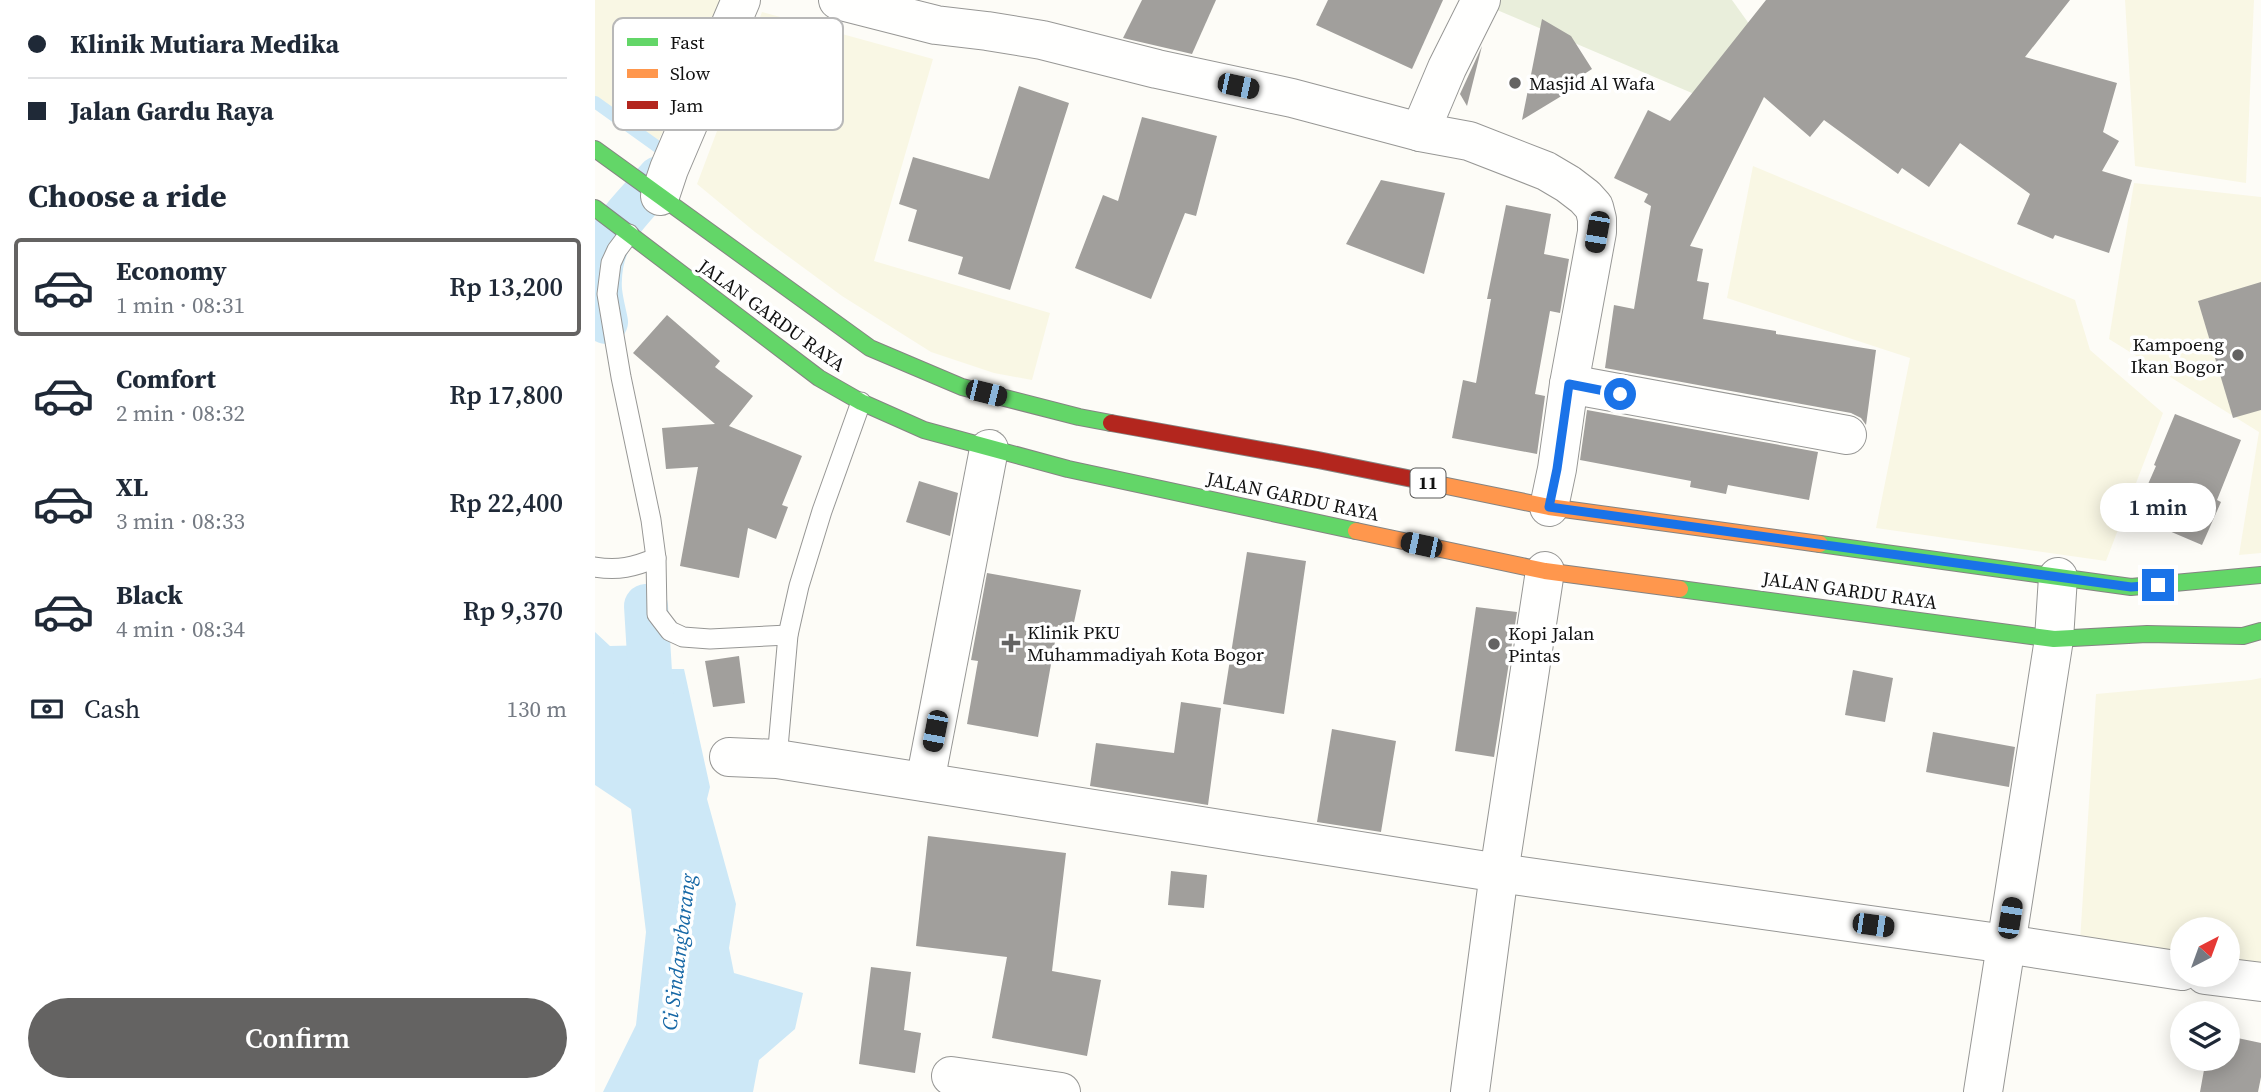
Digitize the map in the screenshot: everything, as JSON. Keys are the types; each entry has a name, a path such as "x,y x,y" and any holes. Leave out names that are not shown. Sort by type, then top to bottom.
{"highway":[{"name":"JALAN GARDU RAYA","path":"595,149 870,348 962,387 1077,423 1318,460 1549,507 2131,587 2261,575"},
{"name":"JALAN GARDU RAYA","path":"595,208 773,345 819,377 861,402 924,430 989,449 1070,463 1545,571 2054,639 2147,634 2243,636 2261,631"}],"street":[{"path":"733,18 741,0"},
{"path":"1420,132 1447,68 1481,0"},
{"path":"851,2 936,25 1042,40 1157,69 1292,98 1420,132 1469,141 1546,171 1568,184 1594,207 1597,232 1549,507"},
{"path":"649,188 669,169 686,130"},
{"path":"1569,384 1847,435"},
{"path":"925,782 989,449"},
{"path":"1470,1092 1499,873 1545,571"},
{"path":"1983,1092 2054,639 2058,577"},
{"path":"729,757 778,759 1499,873 2170,969"},
{"path":"2240,979 2261,982"},
{"path":"951,1076 1061,1092"}],"lane":[{"path":"627,233 611,263 607,294 621,377 651,520 656,558 657,614 670,631 683,637 710,639 788,635"},
{"path":"778,759 788,635 799,586 861,402"},
{"path":"595,567 614,570 656,558"}],"shaded area":[{"path":"595,0 728,2 720,18 613,18 613,118 595,105"},
{"path":"2125,0 2254,0 2246,183 2135,166"},
{"path":"762,12 784,18 760,18"},
{"path":"843,34 933,59 874,261 1050,313 1032,380 994,373 931,352 842,296 755,232 697,184 717,130 843,130"},
{"path":"629,130 664,130 654,149"},
{"path":"1753,166 2075,300 2090,350 2163,413 2106,561 1876,528 1910,358 1727,298"},
{"path":"2134,183 2261,197 2261,553 2239,555 2259,432 2109,339"},
{"path":"2261,678 2261,982 2240,978 2240,917 2170,917 2170,961 2080,941 2096,694"}],"green space":[{"path":"1501,0 1732,0 1752,28 1699,96 1497,10"}],"water":[{"name":"Ci Sindangbarang","path":"595,632 610,646 652,645 671,669 684,669 710,787 707,799 736,904 729,948 734,973 803,993 795,1029 759,1060 753,1092 603,1092 636,1025 646,932 631,809 595,785"}],"building":[{"path":"1142,0 1216,0 1192,54 1123,38"},
{"path":"1328,0 1443,0 1412,69 1316,25"},
{"path":"1766,0 2070,0 2025,57 2117,83 2103,132 2119,141 2102,171 2132,180 2109,253 2055,235 2053,239 2017,224 2030,194 1960,143 1929,187 1902,168 1898,174 1824,120 1810,137 1764,97 1690,246 1703,249 1697,281 1709,283 1703,319 1876,350 1866,425 1861,418 1851,413 1605,368 1614,305 1634,309 1651,206 1644,202 1648,194 1614,178 1648,110 1670,121"},
{"path":"1542,19 1571,36 1592,69 1575,80 1578,86 1522,120"},
{"path":"1482,46 1467,106 1460,94"},
{"path":"1019,86 1069,103 1010,290 958,274 963,257 908,241 917,210 899,204 913,157 989,179"},
{"path":"1142,117 1217,136 1196,216 1185,213 1151,299 1075,268 1103,195 1118,201"},
{"path":"1381,180 1445,193 1424,274 1346,244"},
{"path":"1506,205 1551,214 1544,254 1569,259 1560,313 1550,311 1535,394 1545,396 1537,454 1452,438 1463,380 1476,383 1491,299 1487,299"},
{"name":"Kampoeng Ikan Bogor","path":"2261,282 2261,410 2233,418 2198,301"},
{"path":"667,315 720,361 715,367 753,396 729,426 802,456 782,505 788,507 776,539 748,528 739,578 680,566 698,467 666,469 662,428 715,424 633,353"},
{"path":"1587,410 1818,452 1809,500 1728,485 1726,494 1690,487 1691,481 1580,460"},
{"path":"2175,414 2241,440 2217,500 2221,502 2202,545 2134,516"},
{"path":"919,481 958,493 950,536 906,522"},
{"path":"1247,552 1306,561 1284,714 1223,704"},
{"name":"Klinik PKU Muhammadiyah Kota Bogor","path":"987,573 1081,590 1073,627 1058,625 1038,737 967,724 978,661 971,660"},
{"path":"1476,607 1517,612 1494,757 1455,751"},
{"path":"739,656 745,703 713,707 705,661"},
{"path":"1853,670 1893,678 1885,722 1845,715"},
{"path":"1181,702 1221,708 1208,805 1090,786 1096,743 1174,753"},
{"path":"1332,729 1396,741 1381,832 1317,822"},
{"path":"1933,732 2015,747 2009,787 1926,772"},
{"path":"928,836 1066,853 1052,971 1101,980 1087,1056 992,1038 1007,957 916,946"},
{"path":"1171,871 1207,875 1204,908 1168,905"},
{"path":"871,967 911,972 904,1030 921,1033 915,1073 859,1064"},
{"path":"2240,1039 2261,1043 2258,1092 2200,1092 2204,1071 2240,1071"}],"waterway":[{"path":"595,102 613,115"},
{"path":"634,130 669,155"},
{"path":"606,322 600,290 603,255 616,228 659,178"},
{"path":"595,253 602,258"},
{"path":"646,606 652,705"}],"traffic: fast":[{"path":"595,149 870,348 962,387 1111,423"},
{"path":"595,208 819,378 861,402 924,430 1068,469 1356,531"},
{"path":"1820,544 2131,587 2261,575"},
{"path":"1680,589 2054,639 2147,634 2243,636 2261,631"}],"traffic: slow":[{"path":"1432,483 1549,507 1820,544"},
{"path":"1356,531 1545,571 1680,589"}],"traffic: jam":[{"path":"1111,423 1432,483"}],"place":[{"name":"Masjid Al Wafa","path":"1515,83"},
{"name":"Kampoeng Ikan Bogor","path":"2238,355"},
{"name":"Klinik PKU Muhammadiyah Kota Bogor","path":"1011,643"},
{"name":"Kopi Jalan Pintas","path":"1494,644"}],"route":[{"path":"1620,394 1569,384 1549,507 2131,587 2158,585"}]}
